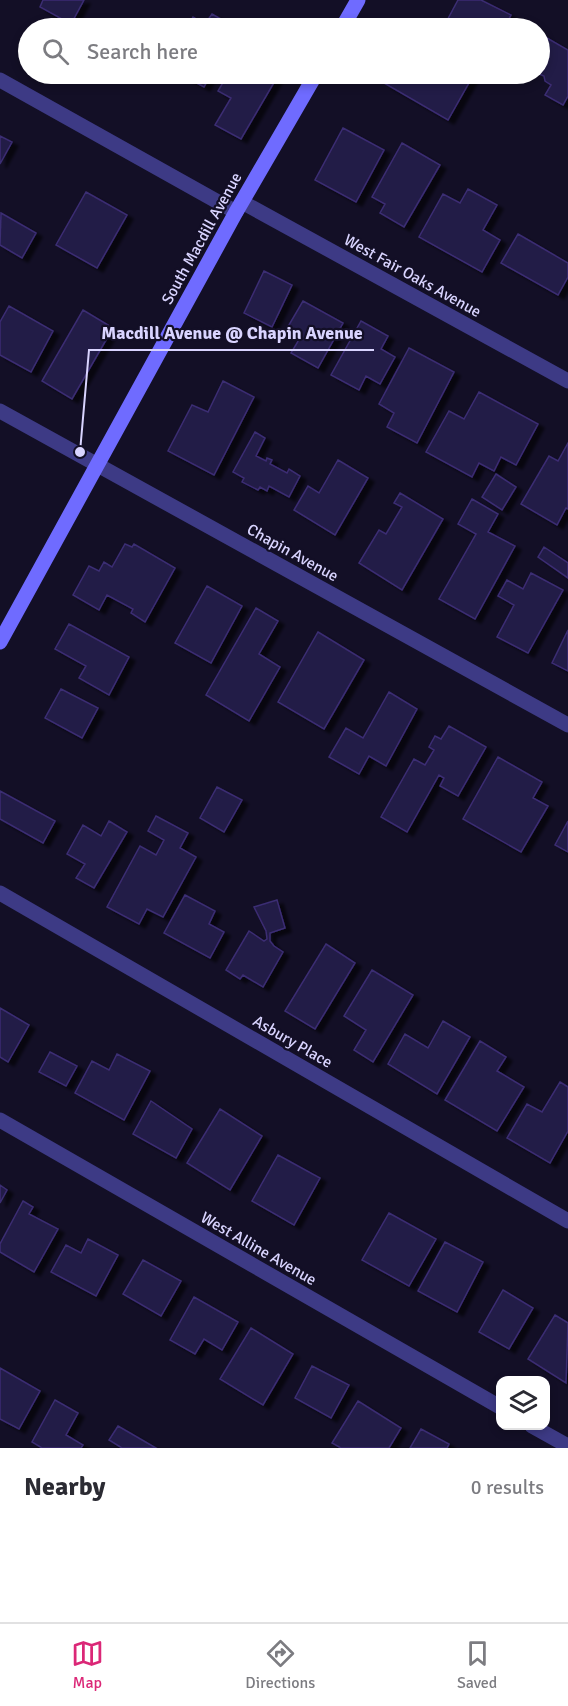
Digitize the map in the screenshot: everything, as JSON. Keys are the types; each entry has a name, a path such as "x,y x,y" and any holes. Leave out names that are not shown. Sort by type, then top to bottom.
{"street":[{"path":"348,18 358,0"},
{"name":"West Fair Oaks Avenue","path":"0,80 568,381"},
{"name":"South Macdill Avenue","path":"0,642 238,207 310,84"},
{"name":"Chapin Avenue","path":"0,411 568,725"},
{"name":"Asbury Place","path":"0,893 568,1221"},
{"name":"West Alline Avenue","path":"0,1120 496,1404"},
{"path":"541,1430 568,1446"}],"building":[{"path":"43,0 84,0 74,18 60,18 40,7"},
{"path":"458,0 481,0 511,15 509,18 448,18"},
{"path":"550,40 568,50 568,96 563,105 545,95 551,85"},
{"path":"222,84 273,84 241,139 215,125 231,98 218,91"},
{"path":"386,84 468,84 448,120"},
{"path":"343,128 384,150 356,202 315,180"},
{"path":"0,136 12,142 0,164"},
{"path":"402,143 440,165 404,227 380,213 385,204 372,197"},
{"path":"468,189 497,205 483,230 500,240 482,272 419,237 443,194 460,203"},
{"path":"86,192 127,215 97,268 56,245"},
{"path":"1,213 36,233 22,258 0,245"},
{"path":"518,234 568,263 568,277 558,295 501,263"},
{"path":"264,271 292,285 272,327 244,313"},
{"path":"303,301 343,323 318,368 291,353 300,338 286,330"},
{"path":"9,306 53,331 31,372 0,355 0,322"},
{"path":"83,310 113,328 72,399 42,381"},
{"path":"361,321 388,336 381,349 395,357 380,384 366,376 359,390 331,375"},
{"path":"409,348 454,372 417,443 387,427 394,413 379,404"},
{"path":"223,381 254,397 214,475 168,451 192,405 208,412"},
{"path":"479,392 538,424 516,465 501,457 494,471 479,463 472,477 426,452 449,411 464,419"},
{"path":"255,432 265,438 256,456 266,461 267,458 272,460 270,464 287,473 289,469 300,476 289,497 269,486 267,491 260,487 258,490 242,482 244,478 233,472"},
{"path":"568,443 568,509 566,508 557,525 521,504 549,456 558,461"},
{"path":"338,460 368,478 335,535 294,510 308,486 319,493"},
{"path":"496,474 516,487 502,510 482,497"},
{"path":"400,493 443,519 402,590 359,563 379,530 386,534 402,507 394,503"},
{"path":"472,499 498,514 488,532 515,546 475,619 439,599 476,534 458,524"},
{"path":"125,544 132,547 134,544 175,568 145,622 131,613 133,609 107,595 99,610 73,595 89,566 99,571 104,562 112,567"},
{"path":"544,547 568,563 568,578 538,557"},
{"path":"531,573 563,590 528,653 497,637 514,605 498,596 507,580 523,589"},
{"path":"207,586 242,606 211,663 175,643"},
{"path":"256,608 278,621 259,654 280,667 249,721 206,695"},
{"path":"69,624 129,657 109,695 79,678 86,666 55,649"},
{"path":"568,630 568,671 552,663"},
{"path":"318,632 364,660 324,729 278,702"},
{"path":"61,689 98,708 82,738 45,718"},
{"path":"389,692 417,709 386,766 369,756 359,774 329,757 346,728 363,738"},
{"path":"449,726 486,747 458,796 440,786 444,778 439,775 407,832 381,817 414,759 425,765 434,750 429,747 435,736 441,739"},
{"path":"498,757 542,782 533,798 548,806 521,852 463,819"},
{"path":"217,787 242,800 224,832 200,818"},
{"path":"0,791 55,821 43,843 0,819"},
{"path":"156,816 188,833 180,848 196,857 163,917 147,909 139,924 107,907 140,846 156,855 164,840 148,831"},
{"path":"109,821 127,832 94,888 76,878 85,864 67,854 83,825 101,836"},
{"path":"568,821 568,852 555,845"},
{"path":"185,895 215,911 209,924 224,932 210,958 164,933"},
{"path":"277,900 285,928 270,933 270,941 283,952 263,987 243,975 240,979 226,970 249,931 264,941 267,939 266,931 254,907"},
{"path":"326,944 355,963 315,1029 285,1011"},
{"path":"372,970 413,995 373,1062 354,1050 366,1030 344,1016"},
{"path":"0,1008 29,1025 8,1062 0,1057"},
{"path":"443,1021 470,1037 437,1094 388,1064 405,1034 428,1048"},
{"path":"480,1041 506,1057 497,1071 524,1087 497,1131 445,1100"},
{"path":"50,1052 77,1066 66,1086 39,1072"},
{"path":"117,1054 150,1071 124,1120 75,1093 92,1061 109,1070"},
{"path":"560,1082 568,1087 568,1131 550,1163 507,1138 527,1104 542,1112"},
{"path":"151,1101 192,1129 176,1158 133,1134"},
{"path":"220,1109 262,1136 230,1190 187,1163"},
{"path":"278,1155 320,1178 294,1225 252,1201"},
{"path":"0,1185 7,1190 0,1203"},
{"path":"23,1201 33,1207 29,1214 58,1229 34,1272 0,1252 0,1244"},
{"path":"389,1213 436,1239 409,1286 362,1260"},
{"path":"88,1239 118,1255 96,1296 51,1272 66,1245 81,1253"},
{"path":"445,1242 483,1262 457,1312 418,1291"},
{"path":"143,1260 181,1281 161,1316 123,1294"},
{"path":"503,1290 533,1308 509,1349 479,1332"},
{"path":"194,1297 238,1322 222,1350 204,1339 195,1354 170,1340"},
{"path":"555,1315 568,1323 566,1383 528,1359"},
{"path":"251,1328 293,1354 263,1405 220,1379"},
{"path":"312,1366 349,1385 331,1418 295,1398"},
{"path":"0,1368 40,1391 19,1429 0,1419"},
{"path":"55,1400 78,1413 66,1435 83,1445 81,1448 42,1448 32,1442"},
{"path":"358,1401 401,1428 389,1448 341,1448 332,1443"},
{"path":"118,1426 156,1448 122,1448 109,1440"},
{"path":"421,1429 449,1444 447,1448 410,1448"}],"place":[{"name":"Macdill Avenue @ Chapin Avenue","path":"80,452"}]}
